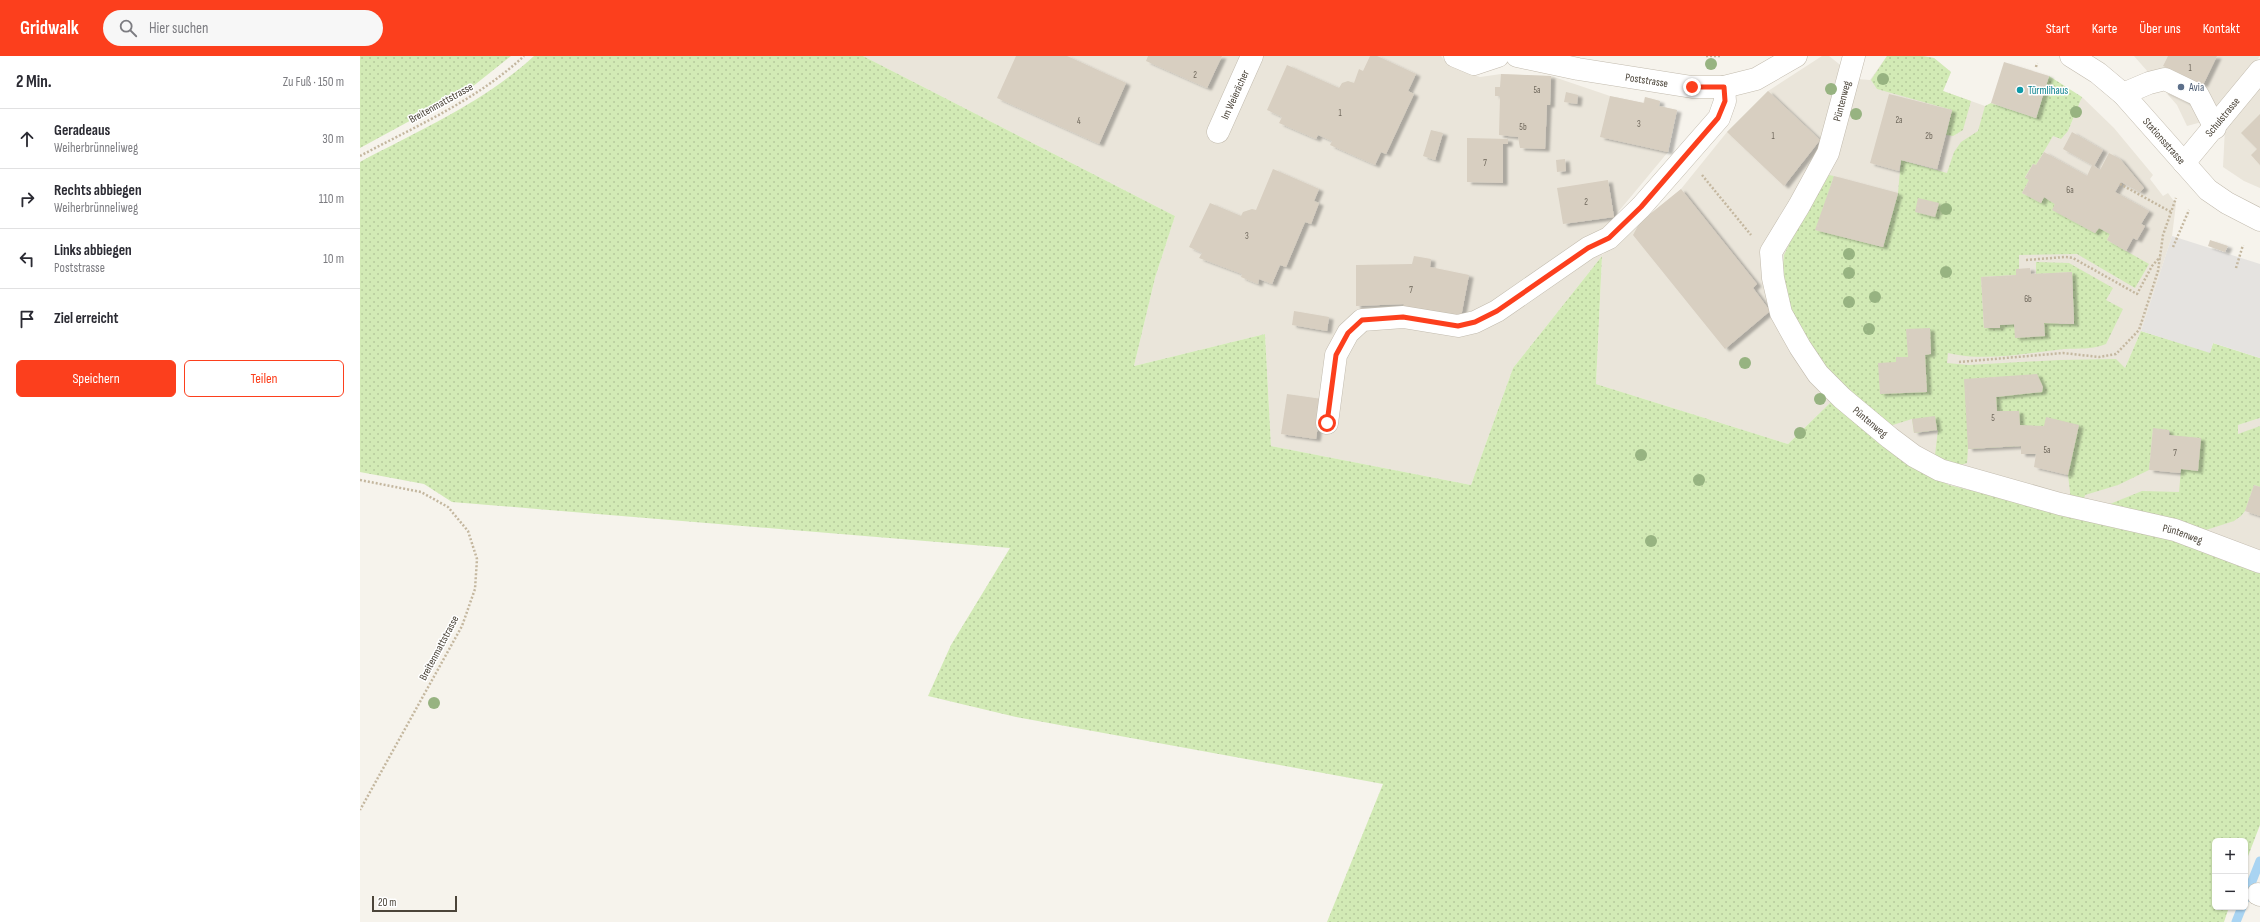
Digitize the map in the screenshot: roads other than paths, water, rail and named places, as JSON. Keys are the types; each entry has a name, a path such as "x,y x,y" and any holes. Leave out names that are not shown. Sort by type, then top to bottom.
{"street":[{"name":"Im Weierächer","path":"1218,132 1252,56"},
{"path":"1455,56 1474,64 1498,56"},
{"name":"Poststrasse","path":"1517,56 1578,69 1692,87 1724,87 1756,79 1796,56"},
{"name":"Püntenweg","path":"1854,56 1828,153 1799,206 1771,252 1773,278 1782,313 1800,347 1815,369 1842,398 1914,456 1940,470 2060,504 2175,530 2260,562"},
{"name":"Stationsstrasse","path":"2071,56 2098,73 2123,94 2208,190 2217,197 2260,220"},
{"name":"Schulstrasse","path":"2184,163 2215,128 2260,71"},
{"path":"2123,94 2148,83 2165,79 2198,95 2215,128"},
{"path":"1327,423 1336,355 1348,333 1362,320 1403,317 1458,326 1475,322 1497,311 1588,248 1609,238 1641,207 1718,118 1725,101 1724,87"}],"waterway":[{"path":"2248,891 2260,861"},
{"path":"2236,922 2241,910"}],"place":[{"name":"Avia","path":"2181,87"},
{"name":"Türmlihaus","path":"2020,90"}]}
